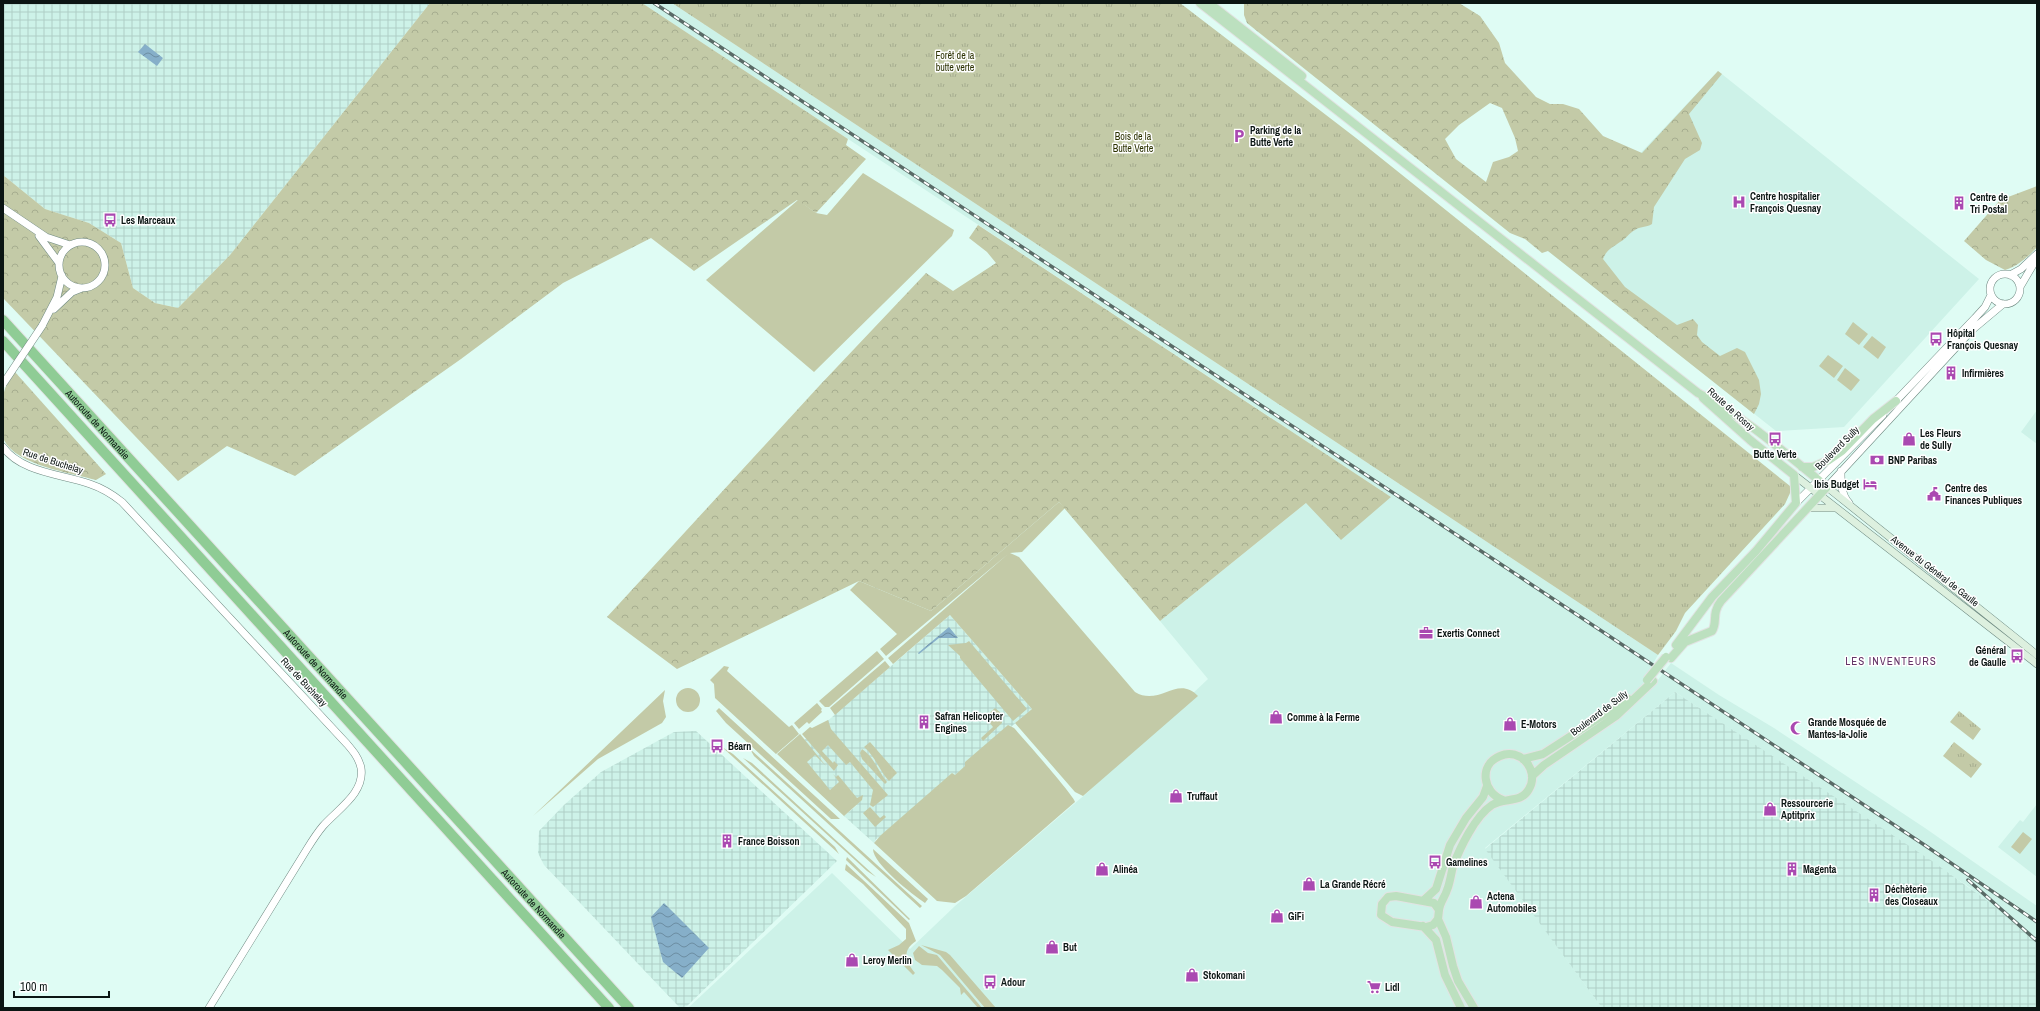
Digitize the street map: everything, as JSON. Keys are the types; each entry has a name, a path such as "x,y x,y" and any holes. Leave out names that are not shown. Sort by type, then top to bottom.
{"highway":[{"name":"Autoroute de Normandie","path":"3,320 630,1008"},
{"name":"Autoroute de Normandie","path":"3,341 609,1008"}],"main road":[{"path":"1200,3 1365,130 1698,393"},
{"path":"1209,3 1292,68 1365,130"},
{"name":"Route de Rosny","path":"1698,393 1731,413 1827,487"},
{"name":"Route de Rosny","path":"1698,393 1721,415 1820,495"},
{"path":"1802,467 1813,466 1829,460 1842,450 1873,419 1896,401"},
{"path":"1794,475 1797,494 1796,503"},
{"name":"Boulevard Sully","path":"1714,620 1716,608 1724,596 1792,522 1809,508 1827,487"},
{"name":"Avenue du Général de Gaulle","path":"1827,487 2037,655"},
{"name":"Avenue du Général de Gaulle","path":"1820,495 2037,664"},
{"name":"Boulevard Sully","path":"1668,658 1695,619 1796,503"},
{"path":"1809,508 1837,508"},
{"path":"1668,658 1685,642 1712,631 1714,620 1706,614 1695,619 1696,632 1702,635"},
{"name":"Boulevard de Sully","path":"1438,919 1439,910 1448,890 1458,855 1469,832 1490,806 1503,800 1515,800 1524,795 1531,785 1532,776 1544,765 1616,716 1650,680 1668,658"},
{"name":"Boulevard de Sully","path":"1424,900 1436,889 1450,845 1463,823 1483,796 1487,786 1486,770 1495,759 1508,754 1523,759 1543,754 1615,708 1632,696 1650,680"},
{"path":"1523,759 1529,766 1532,776"},
{"path":"1487,786 1494,796 1503,800"},
{"path":"1439,910 1434,903 1424,900 1391,896 1383,901 1381,907 1382,914 1389,921 1431,926 1438,919 1446,937 1458,981 1474,1008"},
{"path":"1424,926 1436,940 1445,975 1461,1008"}],"street":[{"path":"3,208 34,231 56,242 70,245"},
{"path":"3,384 50,313 60,289 62,276 59,263 34,231"},
{"path":"50,313 72,292 94,285 102,277 105,266 104,258 100,250 92,244 81,241 70,245 62,252 59,263"},
{"path":"2037,256 2020,287 2017,299 2013,302 2004,304 1996,301 1991,295 1991,287 1994,280 2001,275 2010,275 2021,269 2037,256"},
{"path":"2010,275 2017,280 2020,287"},
{"path":"62,276 72,286 83,288"},
{"name":"Boulevard Sully","path":"1796,503 1847,453 1975,318 1985,307 1991,295"},
{"name":"Boulevard Sully","path":"1827,487 1972,330 2004,304"},
{"name":"Rue de Buchelay","path":"3,447 14,459 29,466 90,484 107,491 122,502 347,744 358,759 361,772 360,783 357,789 306,849 209,1008"},
{"path":"1841,471 1843,495 1851,506"}],"shaded area":[{"path":"3,3 430,3 230,255 178,308 155,303 133,288 121,243 89,223 45,209 3,175"},
{"path":"642,3 672,3 1658,655 1648,672 1658,680 1671,663 1719,695 1774,728 1925,828 2037,906 2037,949 1969,887 1675,692 1485,848 1602,1008 688,1008 832,873 910,949 955,906 1088,792 1208,679 1160,621 1306,503 1391,497"},
{"name":"Centre hospitalier François Quesnay","path":"1718,71 1979,279 1844,427 1776,431 1548,251"},
{"path":"2037,410 2037,444 2021,432"},
{"path":"950,615 1032,709 884,836 876,839 874,843 844,816 857,805 823,796 782,758 824,724"},
{"path":"1675,692 1932,861 2037,937 2037,1008 1602,1008 1485,849"},
{"path":"696,731 837,861 687,1006 680,1008 544,865 538,853 539,831 564,805 601,772 674,732"},
{"path":"2037,804 2037,877 1998,847 2020,820 2023,822"}],"green space":[{"path":"430,3 642,3 848,139 846,145 866,159 816,213 797,200 694,271 651,238 563,283 461,359 295,476 227,446 178,481 3,298 3,175 45,209 89,223 121,243 133,288 155,303 178,308 230,255"},
{"name":"Bois de la Butte Verte","path":"672,3 1180,3 1356,138 1790,486 1790,493 1785,504 1685,613 1676,631 1658,655"},
{"path":"1244,3 1459,3 1480,16 1499,43 1505,63 1536,97 1550,104 1563,104 1579,109 1603,136 1642,153 1718,71 1722,74 1689,114 1702,143 1700,150 1685,159 1654,207 1652,224 1633,231 1612,247 1603,259 1625,287 1677,325 1693,319 1698,325 1697,335 1702,342 1720,356 1737,348 1745,352 1759,380 1761,394 1759,404 1754,414 1548,251 1542,253 1525,239 1510,233 1247,23 1244,15","holes":["1490,103 1502,108 1515,138 1518,151 1509,157 1493,162 1486,182 1456,159 1445,139 1459,125"]},
{"path":"863,173 954,230 952,236 814,372 706,280 798,200 816,213 827,215"},
{"path":"2037,186 2037,247 2022,261 2005,270 1986,260 1964,241 2000,200"},
{"path":"978,225 1391,497 1341,540 1306,503 1160,621 1059,502 931,611 859,581 677,669 607,617 820,385 926,273 953,291 996,263 987,252 969,238"},
{"path":"1853,322 1868,334 1859,345 1845,334"},
{"path":"1872,336 1886,347 1878,359 1863,347"},
{"path":"1828,355 1843,366 1834,378 1819,366"},
{"path":"1845,368 1860,380 1851,391 1837,380"},
{"path":"15,372 106,474 96,480 59,471 32,462 10,449 4,440 3,435 3,402 5,388"},
{"path":"1059,502 1065,508 1022,552 1010,553 1019,557 1135,692 1144,696 1152,696 1183,688 1190,690 1198,696 1083,796 1075,792 1015,723 1032,709 950,615 893,664 888,658 1008,554 886,656 880,649 897,634 850,590 859,581 931,611"},
{"path":"969,641 1027,709 1013,721 960,658 960,656 948,645 966,643"},
{"path":"877,651 884,659 829,707 825,707 819,701"},
{"path":"885,661 890,667 835,715 830,708"},
{"path":"724,666 729,667 727,671 789,727 792,725 799,734 776,754 715,698 714,684 710,680"},
{"path":"688,688 696,692 700,700 696,708 688,712 680,708 676,700 680,692"},
{"path":"665,690 663,701 666,717 662,723 598,759 533,816"},
{"path":"817,703 822,709 822,712 809,724 807,722 799,729 794,723"},
{"path":"719,708 840,819 831,819 726,723 716,711"},
{"path":"995,708 1001,713 1002,723 983,741 981,738 993,727 985,717"},
{"path":"1959,711 1981,729 1973,740 1950,722"},
{"path":"828,720 831,729 888,795 873,807 870,805 873,790 850,762 846,765 828,745 822,751 833,763 834,761 838,765 834,771 802,734 810,727 812,728"},
{"path":"1008,725 1014,728 1048,766 1075,802 966,896 955,903 937,901 874,843 881,835 952,773 955,775 965,766 965,762"},
{"path":"800,734 826,766 815,755 807,762 830,790 839,782 833,774 836,777 838,775 857,798 863,795 862,800 844,816 777,754"},
{"path":"870,742 897,773 889,781 864,747"},
{"path":"1954,742 1982,764 1971,778 1943,756"},
{"path":"722,747 733,754 835,847 839,854"},
{"path":"750,749 922,906 920,908 754,756"},
{"path":"862,749 873,760 887,782 885,784 862,759 860,753"},
{"path":"743,758 752,763 876,877 867,871"},
{"path":"870,807 880,818 884,815 886,817 875,827 863,813"},
{"path":"2023,832 2032,839 2020,854 2011,847"},
{"path":"873,849 928,899 925,903 903,886 886,870 879,862"},
{"path":"847,857 910,919 909,920 846,860"},
{"path":"846,864 909,923 916,941 908,949 906,957 909,965 915,973 913,975 888,950 899,945 906,939 906,929 863,884 845,870"},
{"path":"921,945 946,952 950,955 996,1008 985,1008 940,955"},
{"path":"919,946 928,953 937,955 982,1008 978,1008 964,992 961,995 960,988 937,966 922,965 915,960 913,953"}],"water":[{"path":"145,44 163,58 157,66 138,52"},
{"path":"949,627 958,638 939,638 919,654 918,653"},
{"path":"664,903 709,948 682,978 663,962 651,917"}],"railway":[{"path":"654,3 1926,846 2037,922"},
{"path":"1968,880 2037,941"}],"place":[{"name":"Parking de la Butte Verte","path":"1239,136"},
{"name":"Centre hospitalier François Quesnay","path":"1739,202"},
{"name":"Centre de Tri Postal","path":"1959,203"},
{"name":"Les Marceaux","path":"110,220"},
{"name":"Hôpital François Quesnay","path":"1936,339"},
{"name":"Infirmières","path":"1951,373"},
{"name":"Butte Verte","path":"1775,439"},
{"name":"Les Fleurs de Sully","path":"1909,439"},
{"name":"BNP Paribas","path":"1877,460"},
{"name":"Ibis Budget","path":"1870,484"},
{"name":"Centre des Finances Publiques","path":"1934,494"},
{"name":"Exertis Connect","path":"1426,633"},
{"name":"Général de Gaulle","path":"2017,656"},
{"name":"Comme à la Ferme","path":"1276,717"},
{"name":"Safran Helicopter Engines","path":"924,722"},
{"name":"E-Motors","path":"1510,724"},
{"name":"Grande Mosquée de Mantes-la-Jolie","path":"1797,728"},
{"name":"Béarn","path":"717,746"},
{"name":"Truffaut","path":"1176,796"},
{"name":"Ressourcerie Aptitprix","path":"1770,809"},
{"name":"France Boisson","path":"727,841"},
{"name":"Gamelines","path":"1435,862"},
{"name":"Alinéa","path":"1102,869"},
{"name":"Magenta","path":"1792,869"},
{"name":"La Grande Récré","path":"1309,884"},
{"name":"Déchèterie des Closeaux","path":"1874,895"},
{"name":"Actena Automobiles","path":"1476,902"},
{"name":"GiFi","path":"1277,916"},
{"name":"But","path":"1052,947"},
{"name":"Leroy Merlin","path":"852,960"},
{"name":"Stokomani","path":"1192,975"},
{"name":"Adour","path":"990,982"},
{"name":"Lidl","path":"1374,987"}],"district":[{"name":"LES INVENTEURS","path":"1891,661"}],"park label":[{"name":"Forêt de la butte verte","path":"955,60"}]}
